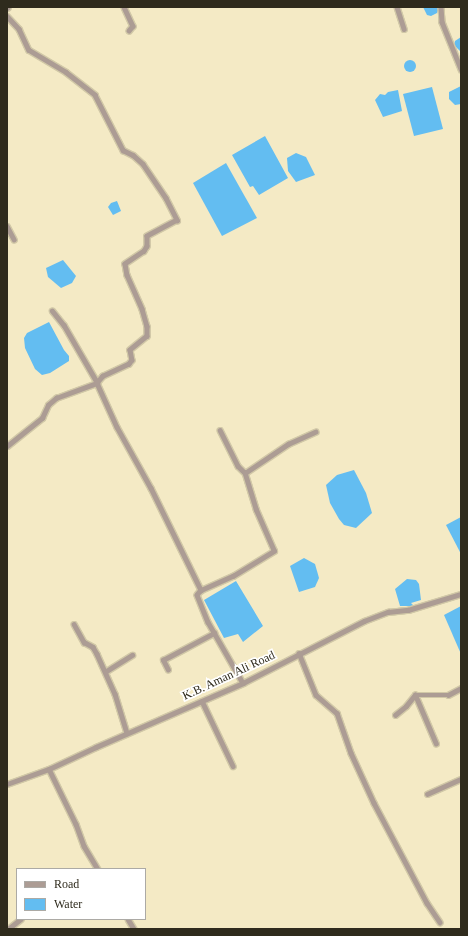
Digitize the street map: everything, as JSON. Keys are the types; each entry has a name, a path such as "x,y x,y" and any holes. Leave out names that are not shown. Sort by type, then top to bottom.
{"street":[{"path":"124,7 133,26 129,32"},
{"path":"397,7 404,29"},
{"path":"441,7 442,22 461,69"},
{"path":"7,16 19,29 29,50 66,72 95,95 124,150 133,155 143,164 166,198 177,220 147,236 147,246 144,251 125,264 127,275 146,320 147,336 130,350 132,360 129,364 103,376 97,383 56,398 48,405 42,418 7,446"},
{"path":"7,226 14,239"},
{"path":"52,311 64,326 97,383 116,427 151,488 201,590"},
{"path":"220,430 238,466 246,473 256,510 274,551 234,576 201,590 197,595 214,632 243,683"},
{"path":"246,473 288,444 315,432"},
{"name":"K.B. Aman Ali Road","path":"7,784 49,769 127,733 243,683 364,621 388,612 408,610 461,594"},
{"path":"74,624 84,642 93,647 115,694 127,733"},
{"path":"168,670 163,660 214,632"},
{"path":"299,653 316,695 337,713 351,753 374,803 427,903 440,922"},
{"path":"105,672 132,655"},
{"path":"415,695 448,695 461,688"},
{"path":"395,715 406,706 415,695"},
{"path":"415,695 436,744"},
{"path":"202,701 233,766"},
{"path":"49,769 84,846 97,868"},
{"path":"427,794 461,779"},
{"path":"8,929 20,920"},
{"path":"129,920 134,929"}],"water":[{"path":"423,7 439,8 437,13 431,16 427,15"},
{"path":"461,37 461,52 454,45 455,41"},
{"path":"410,60 414,62 416,66 414,70 410,72 406,70 404,66 406,62"},
{"path":"461,86 461,104 455,105 449,99 449,92"},
{"path":"432,87 443,129 414,136 403,94"},
{"path":"398,90 402,111 383,117 375,100 380,94 385,95 388,92"},
{"path":"265,136 288,178 259,195 253,186 250,187 232,155"},
{"path":"296,153 306,157 315,175 296,182 288,171 287,158"},
{"path":"226,163 257,218 222,236 193,183"},
{"path":"117,201 121,211 113,215 108,207 111,203"},
{"path":"63,260 76,276 72,283 61,288 48,277 46,268"},
{"path":"49,322 64,350 69,356 69,361 50,373 42,375 35,369 25,348 24,338 27,333"},
{"path":"354,470 366,493 372,513 356,528 344,525 339,519 330,503 326,485 337,475"},
{"path":"461,517 461,554 446,525"},
{"path":"304,558 315,564 319,578 315,587 299,592 290,566"},
{"path":"407,579 416,580 419,584 421,600 411,603 414,606 400,606 395,589"},
{"path":"236,581 263,626 243,642 238,634 224,638 204,600"},
{"path":"461,606 461,654 444,615"}]}
